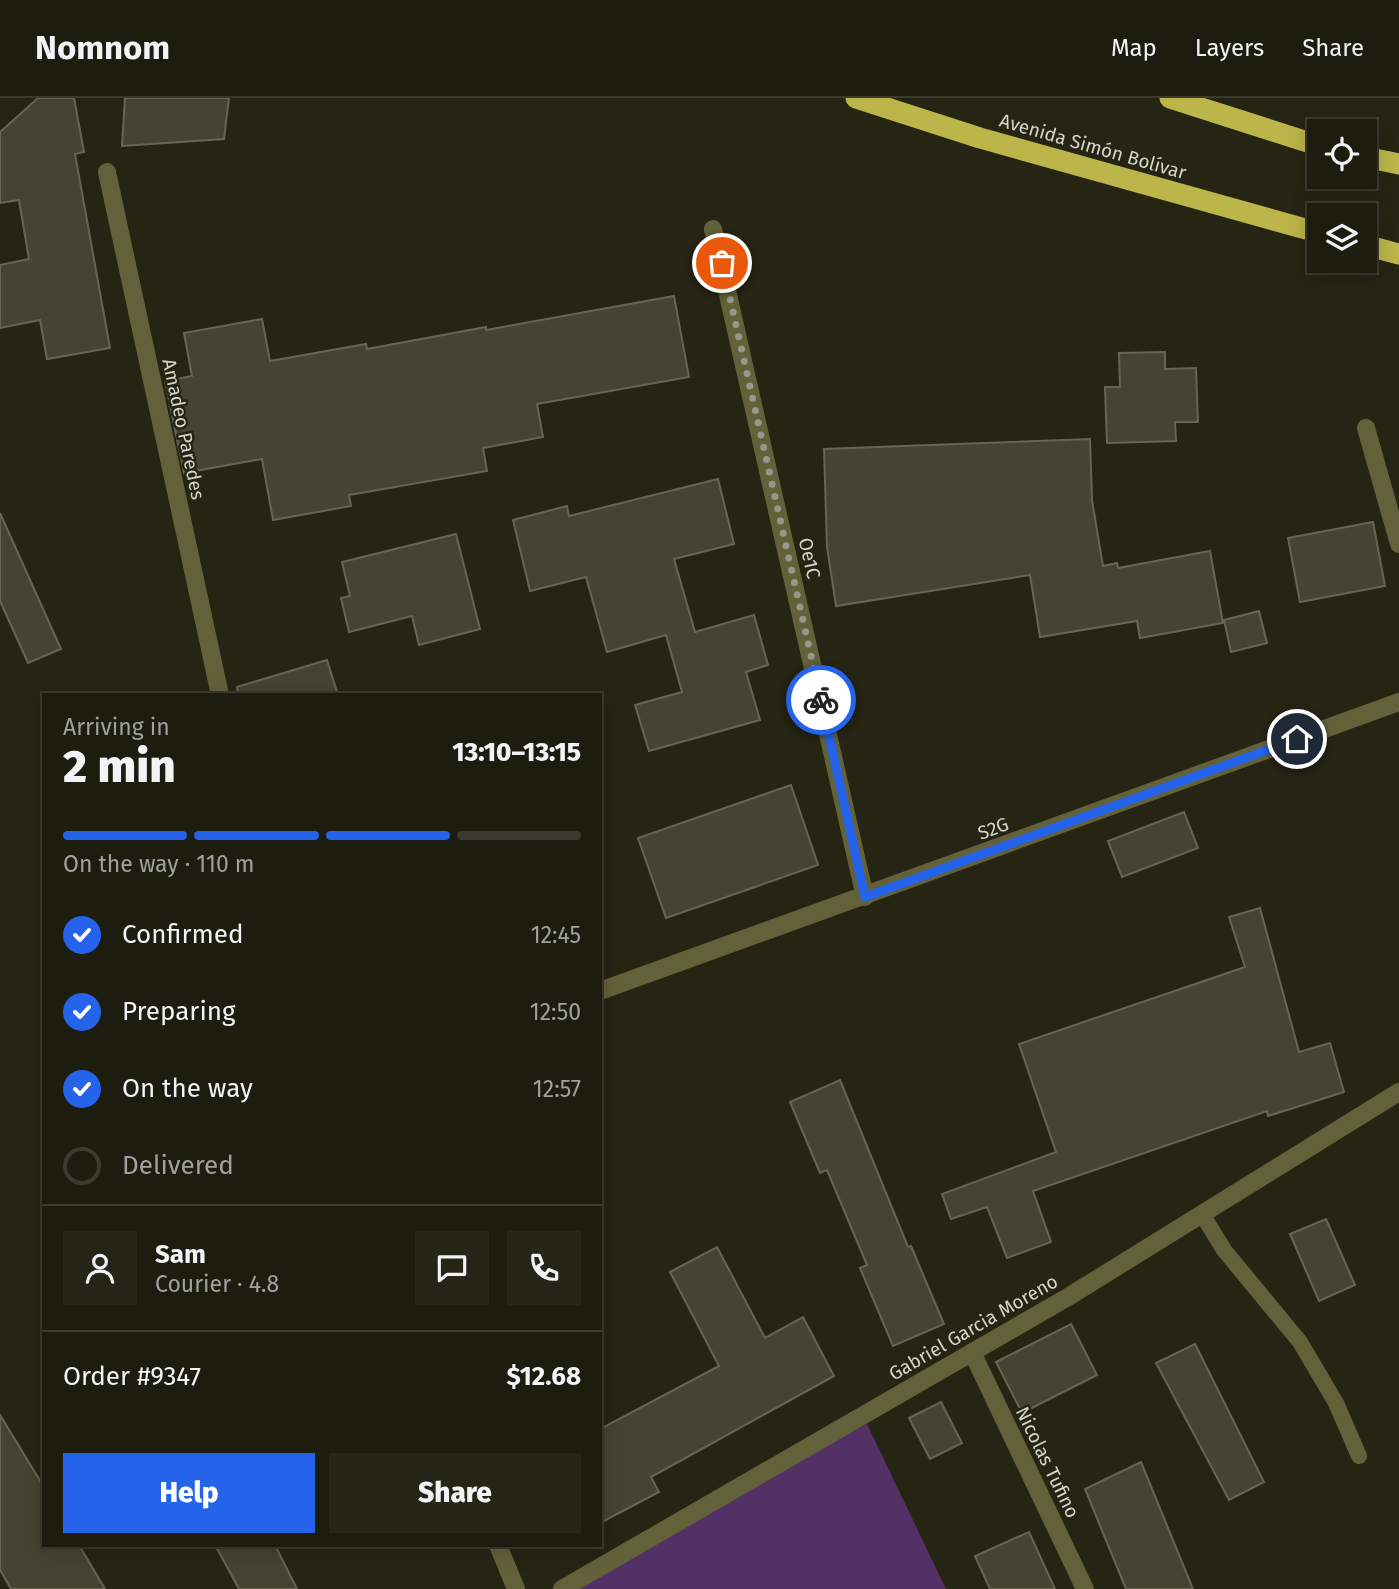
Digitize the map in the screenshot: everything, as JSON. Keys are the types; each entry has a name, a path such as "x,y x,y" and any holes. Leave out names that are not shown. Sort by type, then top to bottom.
{"highway":[{"name":"Avenida Simón Bolívar","path":"856,98 980,138 1307,229"},
{"path":"1170,98 1307,142"},
{"path":"1377,159 1399,164"},
{"path":"1377,248 1399,254"}],"street":[{"name":"Amadeo Paredes","path":"107,172 220,693"},
{"name":"Oe1C","path":"713,229 865,897"},
{"path":"1366,428 1399,544"},
{"name":"S2G","path":"602,990 1399,702"},
{"name":"Gabriel Garcia Moreno","path":"562,1589 972,1352 1399,1092"},
{"name":"Nicolas Tufino","path":"972,1352 1085,1589"},
{"path":"499,1547 516,1589"}],"lane":[{"path":"1202,1214 1224,1250 1300,1342 1336,1403 1359,1456"}],"shaded area":[{"path":"867,1424 946,1589 564,1589 561,1584"}],"building":[{"path":"38,98 74,98 84,152 75,154 110,348 47,359 40,320 0,328 0,265 29,259 19,200 0,203 0,132"},
{"path":"125,98 229,98 224,139 122,146"},
{"path":"674,296 689,377 537,404 543,437 483,448 487,471 349,495 351,506 273,520 262,459 184,473 165,381 192,376 184,333 262,319 270,361 366,344 367,349 486,327 486,330"},
{"path":"1165,352 1165,369 1196,368 1198,422 1175,422 1176,441 1107,443 1105,387 1120,387 1119,353"},
{"path":"1090,439 1092,500 1103,566 1117,563 1118,568 1210,551 1223,623 1140,638 1137,621 1040,637 1030,575 836,606 827,547 824,449"},
{"path":"718,479 734,544 674,559 695,632 754,615 768,665 746,672 760,720 649,751 635,705 682,692 666,635 607,652 586,577 530,591 513,520 567,506 569,516"},
{"path":"0,513 61,649 28,663 0,601"},
{"path":"1373,522 1385,586 1300,602 1288,538"},
{"path":"456,534 480,629 419,645 412,616 349,632 341,598 350,596 342,562"},
{"path":"1259,611 1267,643 1231,652 1224,620"},
{"path":"327,660 337,693 238,693 237,687"},
{"path":"791,785 818,865 666,918 638,838"},
{"path":"1184,812 1198,848 1122,877 1108,841"},
{"path":"1260,908 1299,1052 1330,1043 1344,1092 1268,1116 1267,1111 1033,1191 1051,1242 1007,1258 987,1207 951,1219 942,1194 1056,1152 1019,1044 1245,967 1229,917"},
{"path":"840,1080 908,1247 911,1246 944,1324 893,1346 860,1268 867,1265 827,1170 820,1173 790,1102"},
{"path":"1326,1219 1355,1285 1319,1301 1290,1234"},
{"path":"717,1247 765,1338 803,1317 834,1376 651,1477 659,1492 602,1522 602,1428 719,1366 670,1272"},
{"path":"1071,1324 1097,1375 1022,1413 996,1362"},
{"path":"1195,1344 1264,1482 1229,1500 1156,1363"},
{"path":"941,1402 962,1443 930,1459 909,1418"},
{"path":"0,1415 42,1484 42,1547 80,1547 105,1589 11,1589 0,1570"},
{"path":"1141,1462 1193,1589 1126,1589 1085,1489"},
{"path":"1029,1532 1055,1589 990,1589 975,1556"},
{"path":"216,1547 276,1547 297,1589 239,1589"}],"way so far":[{"path":"722,263 821,700"}],"route":[{"path":"821,700 865,897 1297,739"}]}
